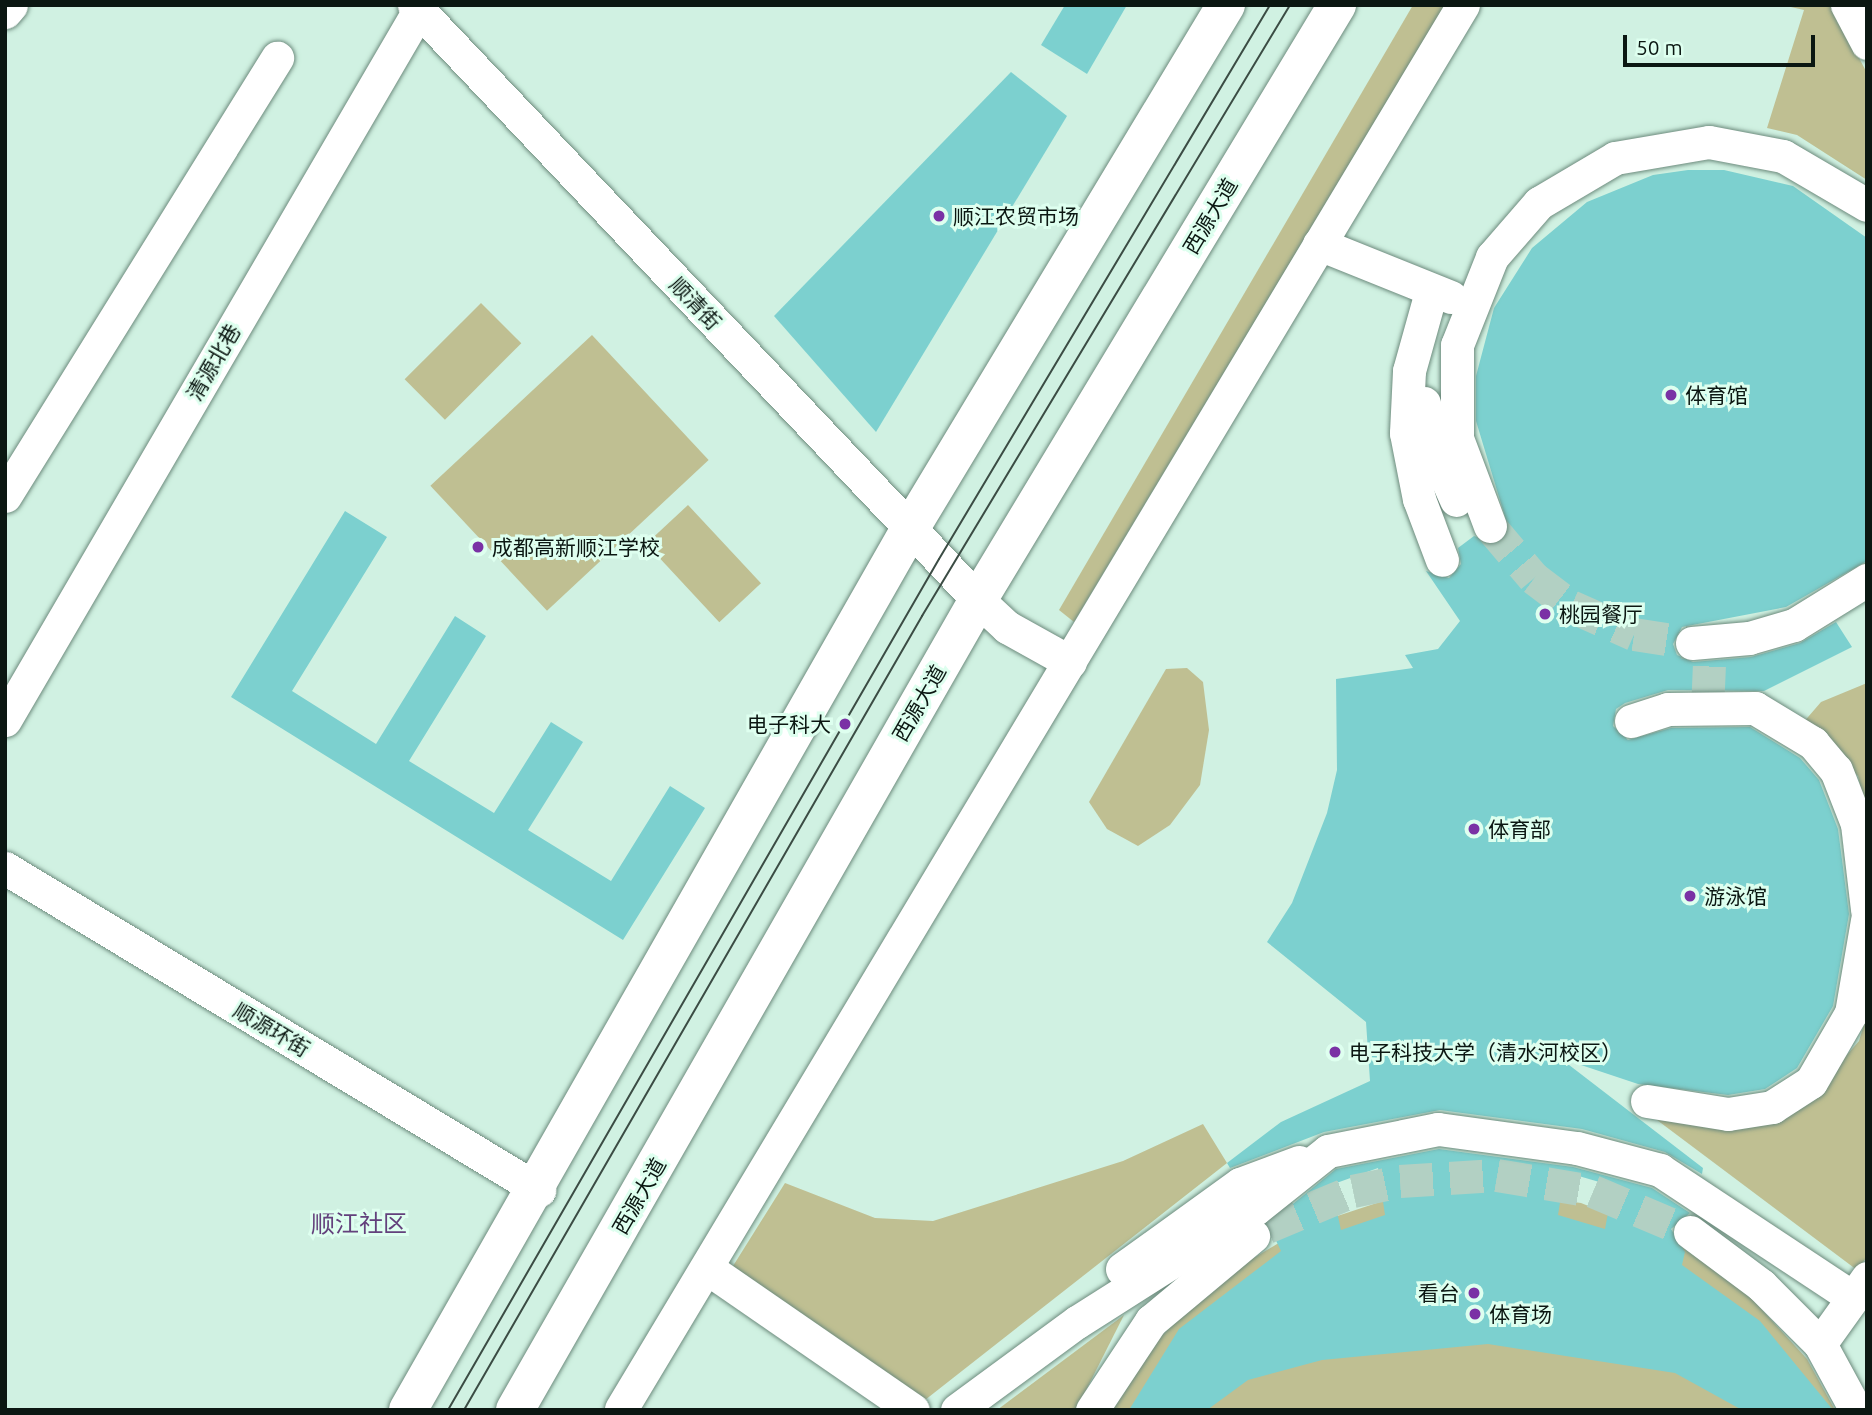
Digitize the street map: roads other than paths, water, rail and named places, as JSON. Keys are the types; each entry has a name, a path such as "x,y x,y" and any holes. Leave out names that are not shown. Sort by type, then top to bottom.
{"main road":[{"path":"408,1410 539,1190 911,529 1226,5"},
{"name":"西源大道","path":"516,1410 978,600 1337,5"}],"street":[{"path":"5,12 11,5"},
{"path":"621,1409 1463,5"},
{"path":"1847,5 1867,43"},
{"name":"顺清街","path":"418,7 978,600 1007,627 1070,662"},
{"name":"清源北巷","path":"5,720 418,7"},
{"path":"5,496 276,58"},
{"path":"1431,292 1423,396 1432,446 1482,531 1462,461 1454,415 1457,345 1470,301 1492,257 1539,203 1597,165 1651,147 1709,142 1756,148 1809,166 1867,205"},
{"path":"1319,244 1431,292 1470,301"},
{"path":"1431,292 1409,371 1406,433 1419,499 1442,560"},
{"path":"1704,645 1794,625 1867,580"},
{"path":"1631,721 1708,702 1755,708 1783,722 1836,771 1857,824 1867,909"},
{"name":"顺源环街","path":"5,868 539,1190"},
{"path":"1647,1101 1728,1114 1772,1107 1811,1082 1851,1013 1867,920"},
{"path":"955,1410 1077,1322 1255,1209 1328,1151 1438,1129 1577,1148 1660,1170 1859,1287 1820,1344"},
{"path":"1092,1410 1151,1321 1223,1255 1266,1227"},
{"path":"1690,1233 1761,1284 1820,1344 1856,1410"},
{"path":"707,1268 913,1410"}],"tunnel":[{"path":"1490,526 1534,578 1571,606 1634,634 1692,643"},
{"path":"1708,699 1710,651"},
{"path":"1267,1227 1353,1191 1400,1181 1497,1175 1593,1191 1690,1232"}],"tram line":[{"path":"448,1410 939,559 1270,5"},
{"path":"464,1410 922,616 1290,5"}],"place":[{"name":"顺江农贸市场","path":"939,216"},
{"name":"体育馆","path":"1671,395"},
{"name":"成都高新顺江学校","path":"478,547"},
{"name":"桃园餐厅","path":"1545,614"},
{"name":"电子科大","path":"845,724"},
{"name":"体育部","path":"1474,829"},
{"name":"游泳馆","path":"1690,896"},
{"name":"电子科技大学（清水河校区）","path":"1335,1052"},
{"name":"看台","path":"1474,1293"},
{"name":"体育场","path":"1475,1314"}],"district":[{"name":"顺江社区","path":"359,1224"}]}
